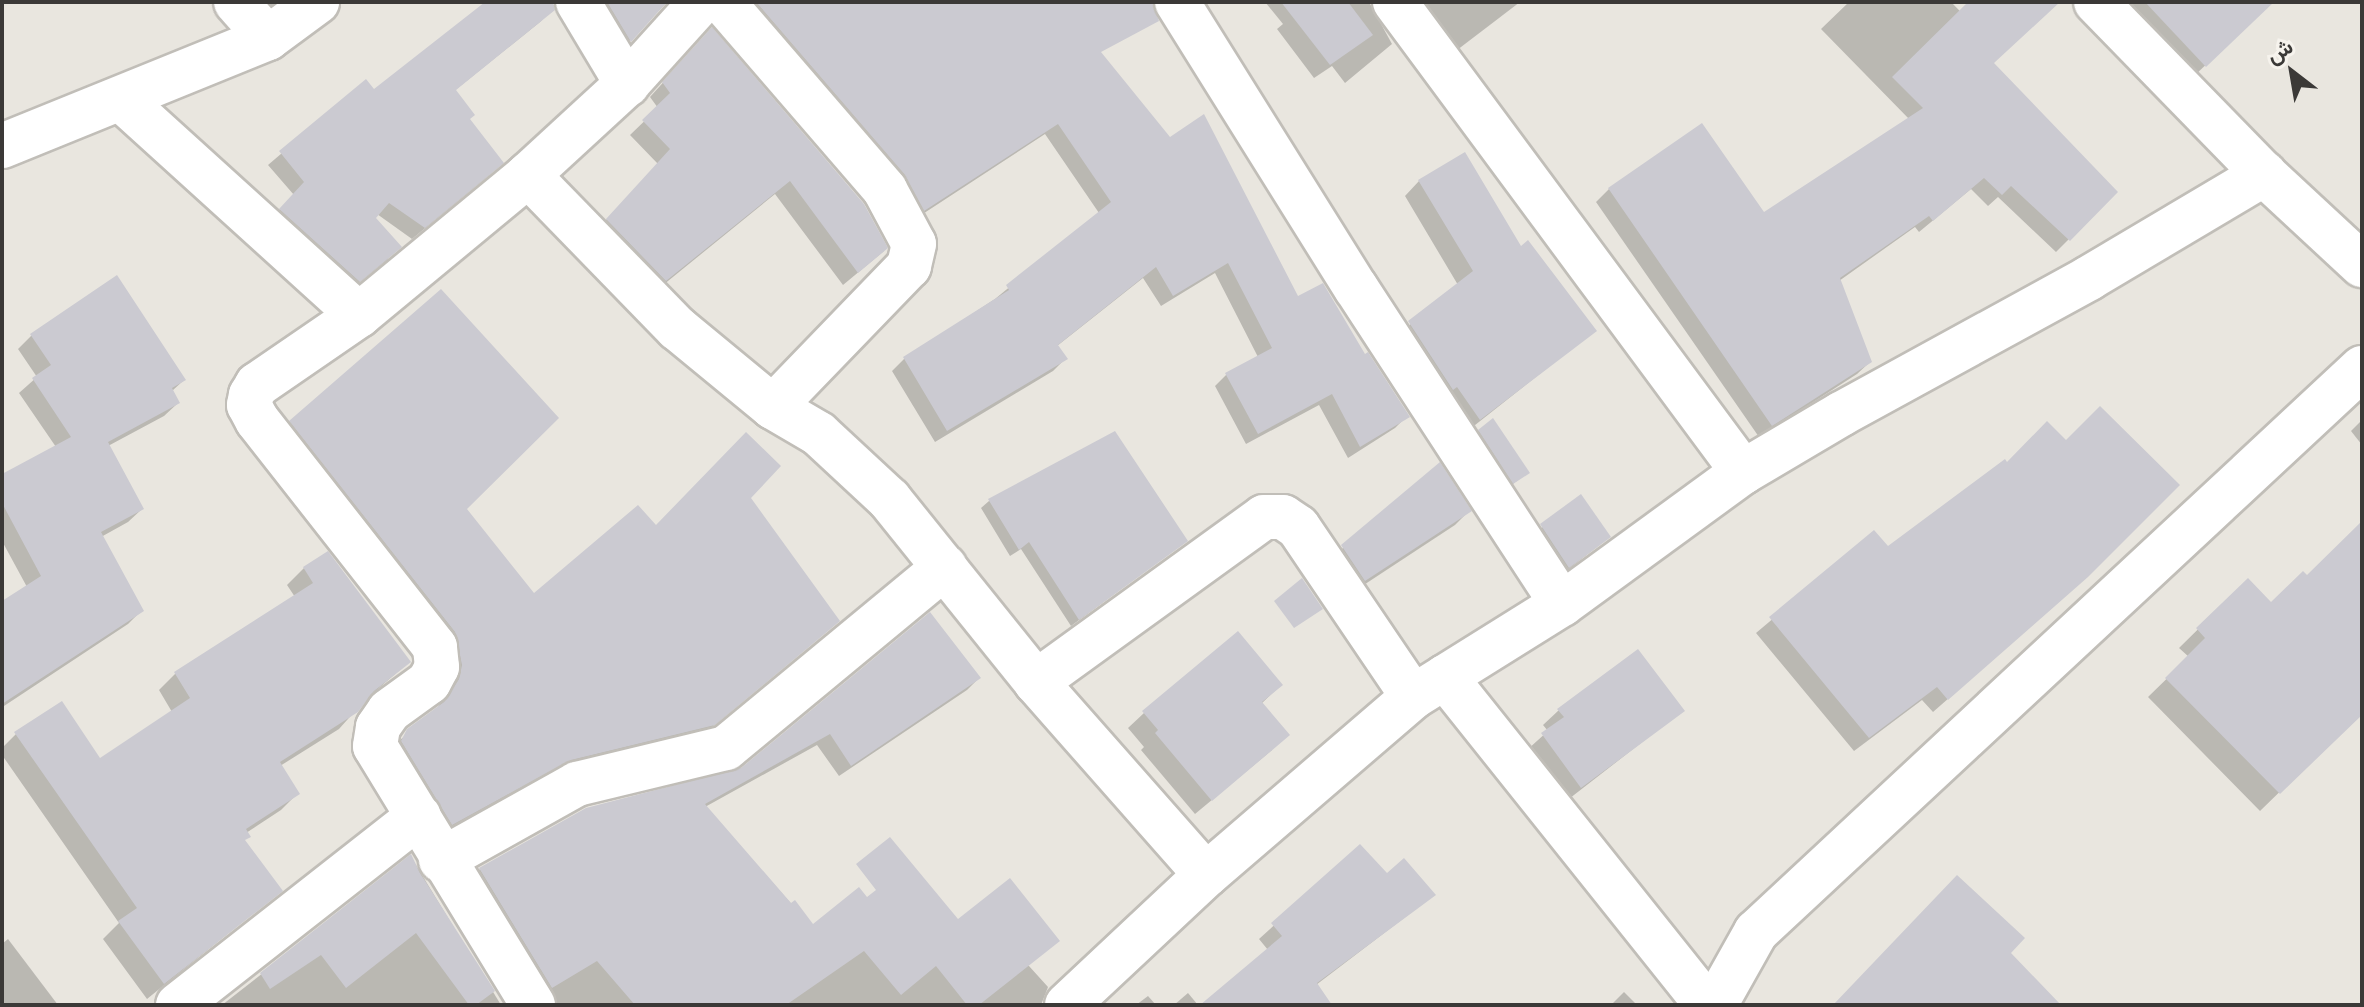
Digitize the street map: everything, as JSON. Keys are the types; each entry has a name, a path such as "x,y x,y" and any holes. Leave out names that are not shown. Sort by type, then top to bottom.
{"street":[{"path":"236,2 268,38"},
{"path":"2,146 59,121 122,100 268,38 317,2"},
{"path":"578,2 627,84"},
{"path":"529,1004 375,746 378,727 389,711 429,682 437,667 435,647 257,420 249,405 257,385 359,315 528,175 627,84 701,2"},
{"path":"723,2 885,190 914,244 909,266 773,407"},
{"path":"1177,2 1356,288 1562,604"},
{"path":"1395,2 1743,472"},
{"path":"2096,2 2264,174 2362,265"},
{"path":"122,100 359,315"},
{"path":"1067,1005 1206,875 1429,687 1562,604 1743,472 1841,414 2089,278 2264,174"},
{"path":"528,175 677,328 773,407 819,434 889,499 1036,682 1206,875"},
{"path":"1715,1005 1756,932 2362,368"},
{"path":"1036,682 1264,517 1283,517 1298,527 1429,687 1707,1005"},
{"path":"441,860 577,784 726,748 945,567"},
{"path":"178,1005 419,816"}],"building":[{"path":"485,2 553,2 555,10 456,90 475,115 470,119 504,163 425,228 389,203 376,218 402,247 360,282 279,209 304,182 279,151 366,79 374,89"},
{"path":"607,2 667,2 631,42"},
{"path":"756,2 1152,2 1159,21 1101,52 1170,137 1204,114 1298,296 1323,283 1365,354 1368,352 1410,417 1360,447 1332,394 1258,434 1225,373 1272,348 1228,263 1173,296 1156,267 1058,345 1068,359 947,431 903,357 1009,290 1006,285 1111,202 1058,124 924,211 904,174"},
{"path":"1281,2 1348,2 1373,35 1330,65"},
{"path":"1968,2 2060,2 1994,63 2118,192 2070,241 2011,186 2002,195 1984,178 1933,221 1929,216 1840,278 1872,362 1772,426 1608,188 1702,123 1764,212 1923,108 1892,77"},
{"path":"2145,2 2274,2 2206,67"},
{"path":"712,27 864,204 888,248 858,273 790,181 666,281 606,219 670,149 642,120 670,93 662,82"},
{"path":"1465,152 1521,246 1528,240 1597,331 1480,420 1457,387 1453,390 1408,321 1473,271 1418,180"},
{"path":"117,275 186,380 172,388 180,403 108,442 144,509 101,532 144,611 2,704 2,601 41,576 2,503 2,474 71,437 32,378 51,365 30,334"},
{"path":"441,289 559,418 467,509 534,593 638,505 656,525 746,432 781,466 751,498 840,621 715,725 571,760 452,825 401,741 407,729 444,702 459,679 462,665 455,632 289,421"},
{"path":"2100,406 2180,485 2088,577 1948,700 1937,687 1869,738 1769,617 1874,530 1888,546 2005,459 2007,462 2047,421 2066,440"},
{"path":"1493,418 1530,473 1513,484 1478,430"},
{"path":"1115,431 1188,541 1079,620 1029,542 1019,550 988,499"},
{"path":"1440,462 1472,511 1365,581 1341,545"},
{"path":"1581,494 1611,537 1569,568 1540,524"},
{"path":"2362,521 2362,715 2280,794 2165,678 2205,638 2196,628 2248,578 2271,602 2303,571 2307,575"},
{"path":"328,551 411,662 374,691 358,712 280,762 300,794 246,829 251,837 245,840 283,891 164,984 118,921 137,908 14,732 62,701 100,758 190,698 174,672 313,583 303,567"},
{"path":"1302,578 1323,609 1294,628 1274,601"},
{"path":"930,612 981,678 851,766 830,734 705,804 791,903 795,900 813,924 859,887 867,897 876,890 856,864 890,837 958,919 1010,878 1060,941 979,1005 967,1005 936,966 901,995 864,951 786,1005 635,1005 597,961 552,988 479,868 586,808 741,768"},
{"path":"1238,631 1283,685 1262,702 1290,735 1212,801 1155,733 1158,730 1142,711"},
{"path":"1638,649 1685,711 1581,788 1541,733 1564,717 1557,709"},
{"path":"1360,844 1387,873 1404,858 1436,895 1317,983 1332,1005 1200,1005 1282,936 1271,923"},
{"path":"411,854 495,991 476,1005 469,1005 416,933 346,988 321,955 270,989 260,973"},
{"path":"1957,875 2025,938 2011,953 2061,1005 1833,1005"}]}
